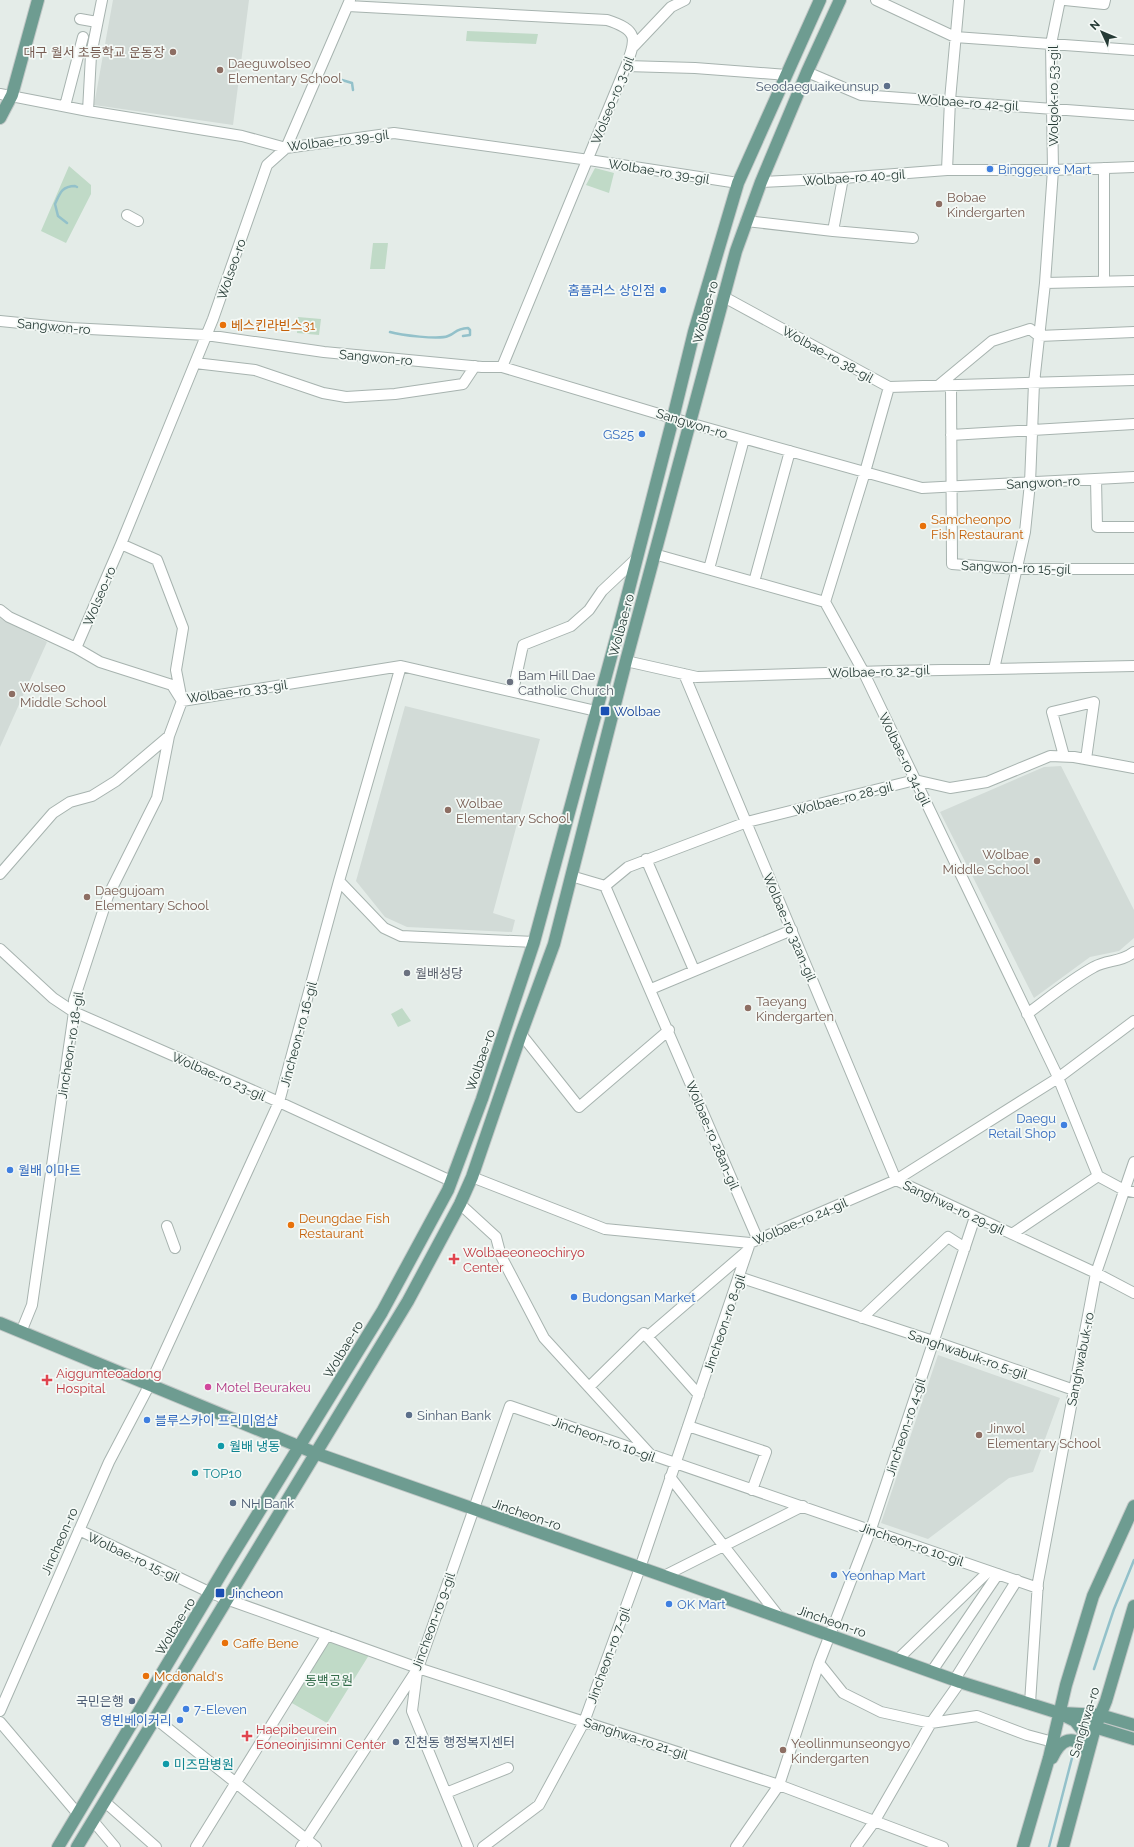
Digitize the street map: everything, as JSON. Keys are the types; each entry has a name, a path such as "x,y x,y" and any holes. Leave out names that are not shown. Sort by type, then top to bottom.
{"main road":[{"path":"0,118 6,94 38,0"},
{"name":"Wolbae-ro","path":"58,1847 382,1312 452,1181 487,1084 534,942 674,418 698,317 738,183 820,0"},
{"name":"Wolbae-ro","path":"78,1847 229,1600 315,1453 408,1301 460,1204 472,1177 520,1034 554,944 654,554 746,221 807,72 840,0"},
{"name":"Jincheon-ro","path":"0,1323 315,1453 958,1681 1059,1713"},
{"name":"Sanghwa-ro","path":"1023,1847 1045,1772 1059,1713 1093,1596 1134,1506"},
{"name":"Sanghwa-ro","path":"1063,1847 1095,1728 1106,1701 1134,1606"},
{"path":"1059,1713 1100,1715 1134,1725"},
{"path":"1059,1713 1075,1721 1095,1728 1134,1739"},
{"path":"1075,1721 1087,1736 1088,1753"},
{"path":"1045,1772 1059,1745 1066,1740 1073,1740 1080,1743 1088,1753"}],"street":[{"path":"88,111 91,55 102,0"},
{"path":"634,46 671,8 685,0"},
{"path":"876,0 956,37 1134,50"},
{"path":"947,170 950,100 959,0"},
{"name":"Wolgok-ro 53-gil","path":"994,668 1025,532 1030,483 1034,383 1045,283 1053,170 1052,44 1060,0"},
{"path":"1065,0 1104,4 1105,0"},
{"name":"Wolseo-ro 3-gil","path":"349,3 607,20 624,25 632,35 634,46 589,160 502,367"},
{"name":"Wolseo-ro","path":"76,648 121,544 195,363 267,165 286,148 349,3"},
{"path":"80,20 97,22"},
{"path":"66,106 83,36"},
{"path":"626,66 695,68 787,75"},
{"name":"Wolbae-ro 42-gil","path":"807,72 860,95 950,100 1134,115"},
{"name":"Wolbae-ro 39-gil","path":"6,94 88,111 242,136 286,148 394,133 589,160 738,183"},
{"name":"Wolbae-ro 40-gil","path":"761,182 843,178 947,170 1053,170 1134,167"},
{"path":"1104,168 1104,281"},
{"path":"833,231 843,178"},
{"path":"127,215 138,221"},
{"path":"746,221 913,238"},
{"path":"1045,283 1134,281"},
{"name":"Wolbae-ro 38-gil","path":"724,297 889,387 1034,383"},
{"name":"Sangwon-ro","path":"0,321 70,328 206,335 324,352 475,366 502,367 744,439 922,488 1134,477"},
{"path":"939,385 992,341 1030,329 1039,336 1134,332"},
{"path":"195,363 255,370 323,393 346,397 395,394 463,384 475,366"},
{"path":"1034,383 1134,380"},
{"path":"951,385 951,487"},
{"path":"654,554 825,602 865,472 889,387"},
{"path":"951,435 1134,424"},
{"name":"Sangwon-ro","path":"709,569 744,439"},
{"path":"754,582 790,452"},
{"path":"1096,479 1097,527 1134,527"},
{"name":"Sangwon-ro 15-gil","path":"951,487 952,564 1017,569 1134,569"},
{"path":"121,544 157,560 183,628 176,670 182,701"},
{"path":"513,691 523,645 571,626 589,610 602,591 637,558"},
{"name":"Wolbae-ro 34-gil","path":"825,602 863,672 1058,1078"},
{"name":"Wolbae-ro 33-gil","path":"0,610 9,616 76,648 100,662 172,684 182,701 401,666"},
{"name":"Wolbae-ro 32-gil","path":"626,661 697,677 994,668 1134,666"},
{"path":"401,666 596,711"},
{"name":"Jincheon-ro 16-gil","path":"150,1384 279,1102 339,881 401,666"},
{"name":"Wolbae-ro 32an-gil","path":"684,674 896,1180"},
{"name":"Jincheon-ro 18-gil","path":"21,1332 32,1305 74,1012 74,1000 108,896 157,798 169,736 182,701"},
{"path":"1064,756 1052,712 1094,702 1086,759"},
{"path":"0,874 53,813 70,802 92,796 116,781 169,736"},
{"name":"Wolbae-ro 28-gil","path":"605,886 628,867 747,822 915,780 950,788 987,782 1050,756 1086,759 1134,768"},
{"path":"646,859 694,970"},
{"path":"571,876 605,886"},
{"path":"339,881 384,928 402,936 534,942"},
{"name":"Wolbae-ro 28an-gil","path":"605,886 669,1030 752,1244"},
{"path":"651,989 792,930"},
{"name":"Wolbae-ro 23-gil","path":"0,949 54,998 74,1012 279,1102 452,1181"},
{"path":"1028,1014 1055,992 1095,966 1125,958 1134,952"},
{"name":"Wolbae-ro 24-gil","path":"472,1177 605,1229 752,1244 896,1180 1058,1078 1134,1021"},
{"path":"520,1034 579,1107 669,1030"},
{"path":"1058,1078 1098,1176 1129,1191"},
{"name":"Sanghwabuk-ro","path":"1030,1703 1038,1588 1096,1273 1129,1191 1134,1162"},
{"name":"Sanghwa-ro 29-gil","path":"1012,1234 1098,1176"},
{"name":"Sanghwa-ro 29-gil","path":"896,1180 1096,1273 1134,1293"},
{"path":"460,1204 496,1237 501,1256 544,1338 651,1456"},
{"name":"Jincheon-ro 4-gil","path":"736,1847 779,1785 818,1663 871,1529 975,1217"},
{"path":"167,1226 175,1248"},
{"path":"862,1318 948,1237 965,1248"},
{"name":"Jincheon-ro 8-gil","path":"640,1568 670,1476 739,1277 752,1244"},
{"name":"Jincheon-ro 8-gil","path":"699,1395 646,1335 752,1244"},
{"name":"Sanghwabuk-ro 5-gil","path":"739,1277 933,1341 1074,1390"},
{"path":"589,1387 646,1335"},
{"name":"Jincheon-ro","path":"0,1710 109,1462 150,1384"},
{"name":"Jincheon-ro 10-gil","path":"473,1510 510,1406 651,1456 871,1529 1038,1588"},
{"path":"688,1426 766,1452 752,1490"},
{"path":"670,1476 723,1547 780,1618"},
{"path":"664,1576 803,1506"},
{"name":"Jincheon-ro 9-gil","path":"304,1843 418,1668 473,1510"},
{"name":"Wolbae-ro 15-gil","path":"79,1530 211,1593"},
{"name":"Jincheon-ro 7-gil","path":"483,1847 539,1806 584,1722 640,1568"},
{"path":"898,1659 994,1572"},
{"path":"932,1671 994,1572"},
{"path":"856,1847 874,1822 1017,1580"},
{"name":"Sanghwa-ro 21-gil","path":"211,1593 418,1668 779,1785 942,1847"},
{"path":"196,1847 237,1783 327,1635"},
{"path":"818,1663 843,1693 881,1712 931,1724"},
{"path":"418,1668 412,1711 468,1847"},
{"name":"Sanghwa-ro","path":"931,1724 977,1716 1027,1735 1052,1742"},
{"path":"156,1719 237,1783 304,1843 316,1847"},
{"path":"0,1722 78,1814"},
{"path":"446,1793 508,1768"},
{"path":"105,1802 156,1847"},
{"path":"94,1822 114,1847"}],"shaded area":[{"name":"대구 월서 초등학교 운동장","path":"113,0 249,0 233,125 94,105"},
{"name":"Wolseo Middle School","path":"0,618 47,642 0,747"},
{"name":"Wolbae Elementary School","path":"405,706 540,739 493,913 515,920 512,932 407,927 385,917 356,881"},
{"name":"Wolbae Middle School","path":"1061,766 1134,910 1134,938 1119,951 1090,957 1034,998 940,812 1044,767"},
{"name":"Jinwol Elementary School","path":"938,1355 1060,1398 1033,1472 1009,1478 928,1539 881,1523"}],"green space":[{"path":"467,31 538,34 536,44 466,41"},
{"path":"69,166 91,185 91,194 66,243 41,231"},
{"path":"595,168 614,173 609,193 586,185"},
{"path":"373,243 388,243 385,269 370,269"},
{"path":"298,317 321,319 319,335 297,333"},
{"path":"402,1008 411,1021 398,1027 391,1014"},
{"name":"동백공원","path":"328,1640 369,1655 327,1723 290,1702"}],"waterway":[{"path":"342,80 352,83 353,90"},
{"path":"67,223 58,216 55,204 60,193 64,189 71,186 77,187"},
{"path":"390,332 410,336 443,337 453,334 458,330 468,328 470,330 470,335 463,336"},
{"path":"1094,1669 1114,1609 1134,1560"},
{"path":"1049,1847 1072,1758"}],"place":[{"name":"대구 월서 초등학교 운동장","path":"173,52"},
{"name":"Daeguwolseo Elementary School","path":"220,70"},
{"name":"Seodaeguaikeunsup","path":"887,86"},
{"name":"Binggeure Mart","path":"990,169"},
{"name":"Bobae Kindergarten","path":"939,204"},
{"name":"홈플러스 상인점","path":"663,290"},
{"name":"베스킨라빈스31","path":"223,325"},
{"name":"GS25","path":"642,434"},
{"name":"Samcheonpo Fish Restaurant","path":"923,526"},
{"name":"Bam Hill Dae Catholic Church","path":"510,682"},
{"name":"Wolseo Middle School","path":"12,694"},
{"name":"Wolbae","path":"605,711"},
{"name":"Wolbae Elementary School","path":"448,810"},
{"name":"Wolbae Middle School","path":"1037,861"},
{"name":"Daegujoam Elementary School","path":"87,897"},
{"name":"월배성당","path":"407,973"},
{"name":"Taeyang Kindergarten","path":"748,1008"},
{"name":"Daegu Retail Shop","path":"1064,1125"},
{"name":"월배 이마트","path":"10,1170"},
{"name":"Deungdae Fish Restaurant","path":"291,1225"},
{"name":"Wolbaeeoneochiryo Center","path":"454,1259"},
{"name":"Budongsan Market","path":"574,1297"},
{"name":"Aiggumteoadong Hospital","path":"47,1380"},
{"name":"Motel Beurakeu","path":"208,1387"},
{"name":"Sinhan Bank","path":"409,1415"},
{"name":"블루스카이 프리미엄샵","path":"147,1420"},
{"name":"Jinwol Elementary School","path":"979,1435"},
{"name":"월배 냉동","path":"221,1446"},
{"name":"TOP10","path":"195,1473"},
{"name":"NH Bank","path":"233,1503"},
{"name":"Yeonhap Mart","path":"834,1575"},
{"name":"Jincheon","path":"220,1593"},
{"name":"OK Mart","path":"669,1604"},
{"name":"Caffe Bene","path":"225,1643"},
{"name":"Mcdonald's","path":"146,1676"},
{"name":"국민은행","path":"132,1701"},
{"name":"7-Eleven","path":"186,1709"},
{"name":"영빈베이커리","path":"180,1720"},
{"name":"Haepibeurein Eoneoinjisimni Center","path":"247,1736"},
{"name":"진천동 행정복지센터","path":"396,1742"},
{"name":"Yeollinmunseongyo Kindergarten","path":"783,1750"},
{"name":"미즈맘병원","path":"166,1764"}]}
